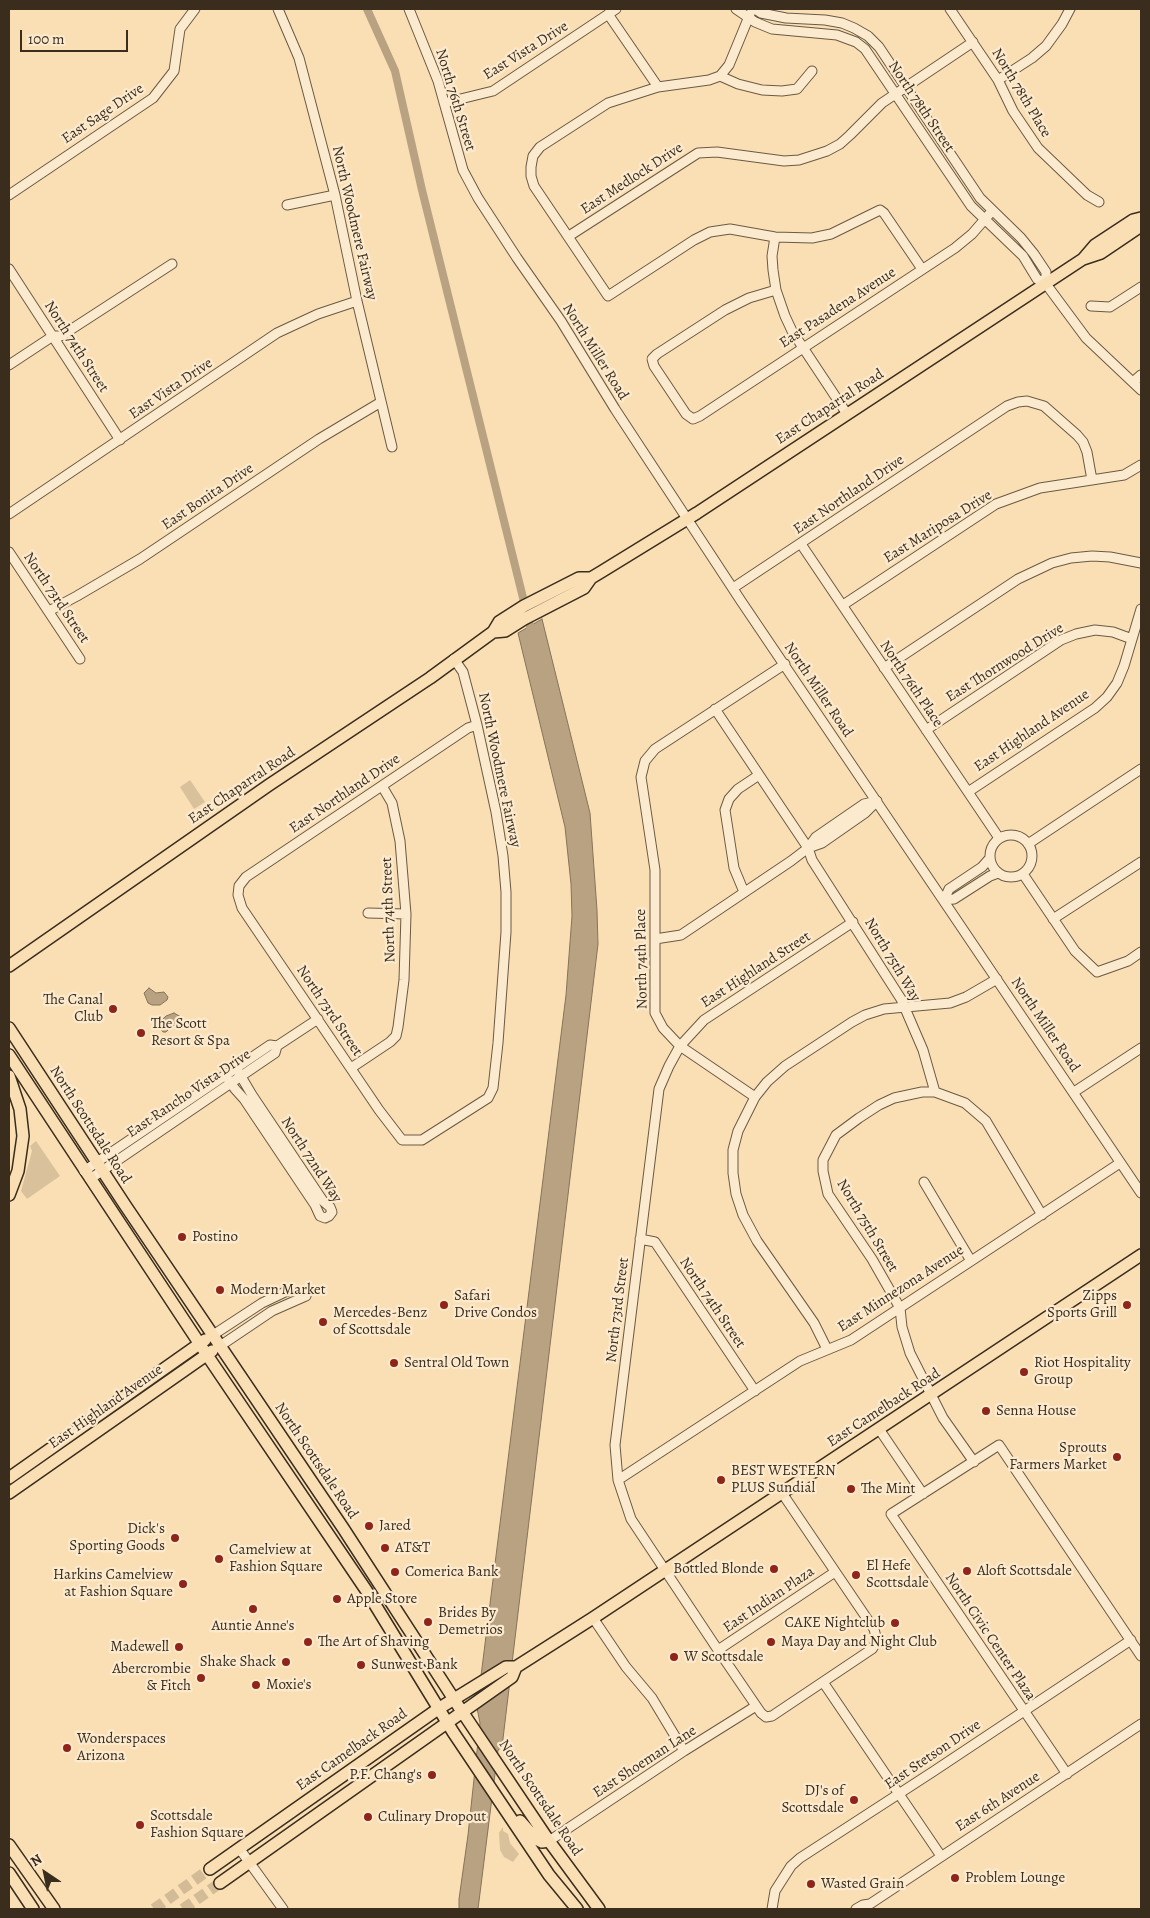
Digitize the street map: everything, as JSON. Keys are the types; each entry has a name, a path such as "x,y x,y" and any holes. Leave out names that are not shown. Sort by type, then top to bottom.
{"main road":[{"name":"East Chaparral Road","path":"1083,259 1095,244 1133,220 1141,218"},
{"name":"East Chaparral Road","path":"9,966 493,632 505,631 509,622 539,605 579,578 592,578 688,519 1083,259 1101,253 1141,226"},
{"name":"North Scottsdale Road","path":"9,1028 220,1346 459,1696 476,1733 549,1841 599,1909"},
{"name":"North Scottsdale Road","path":"9,1055 206,1355 366,1590 438,1709 474,1764 549,1875 577,1909"},
{"path":"9,1076 20,1109 22,1136 18,1170 10,1193"},
{"name":"East Camelback Road","path":"210,1869 438,1709 506,1667 516,1667 593,1618 1141,1255"},
{"name":"East Highland Avenue","path":"9,1478 213,1335"},
{"name":"East Highland Avenue","path":"9,1493 220,1346"},
{"path":"50,1449 57,1459"},
{"name":"East Camelback Road","path":"220,1883 512,1677 516,1667"},
{"path":"503,1807 516,1817 536,1839 542,1842 549,1841"},
{"path":"9,1845 15,1864 34,1890 40,1891 54,1909"},
{"path":"9,1873 33,1909"}],"street":[{"name":"East Sage Drive","path":"9,195 153,98 174,71 180,29 195,9"},
{"name":"North Woodmere Fairway","path":"278,9 299,58 335,195 392,447"},
{"name":"North 76th Street","path":"409,9 433,69 459,159 478,198"},
{"name":"North 78th Street","path":"736,9 748,18 772,29 837,35 856,42 870,55 965,198 1022,256 1037,279 1046,284 1086,338 1141,390"},
{"path":"754,9 748,18 729,65 720,76 709,80 658,88 616,99 599,107 540,147 533,156 531,167 530,176 534,186 608,296 694,240 710,232 730,229 775,236 812,238 831,234 880,210 884,213 922,269"},
{"name":"North 78th Street","path":"754,9 772,16 825,20 854,28 868,36 878,47 980,198 1021,238 1034,254 1046,272 1046,284"},
{"name":"North 78th Place","path":"950,9 998,80 1013,111 1038,148 1087,195 1099,202"},
{"path":"998,80 1032,58 1046,46 1070,9"},
{"path":"612,11 658,88"},
{"name":"East Vista Drive","path":"444,104 493,90 508,82 612,11"},
{"name":"East Medlock Drive","path":"569,236 698,153 717,152 784,161 816,156 840,144 871,112 973,42"},
{"path":"720,76 738,84 762,90 782,91 797,89 812,72"},
{"path":"287,205 335,195"},
{"name":"North Miller Road","path":"478,198 516,258 561,322 615,409 732,588 1141,1193"},
{"name":"East Pasadena Avenue","path":"776,290 749,298 725,310 652,359 654,366 686,414 693,418 700,416 963,242 992,211"},
{"path":"775,236 772,256 776,290 785,316 803,348 847,414"},
{"path":"9,365 53,336 61,336 172,264"},
{"name":"North 74th Street","path":"9,269 120,440"},
{"path":"1091,306 1110,307 1141,287"},
{"name":"East Vista Drive","path":"9,514 277,333 318,314 358,301"},
{"path":"1133,382 1141,375"},
{"name":"East Northland Drive","path":"732,588 801,544 979,424 1007,406 1018,402 1027,401 1051,410 1083,442 1087,452 1092,480"},
{"name":"East Bonita Drive","path":"48,611 140,559 319,439 381,402"},
{"name":"East Mariposa Drive","path":"842,605 996,504 1040,488 1124,475 1141,465"},
{"name":"North 76th Place","path":"801,544 999,838"},
{"name":"North 73rd Street","path":"9,552 80,659"},
{"path":"884,668 1018,579 1052,562 1092,556 1110,557 1141,563"},
{"name":"East Highland Avenue","path":"968,792 1095,708 1107,697 1117,683 1141,609"},
{"name":"East Thornwood Drive","path":"926,730 1061,640 1076,634 1096,630 1113,632 1132,640"},
{"name":"North Woodmere Fairway","path":"402,1140 422,1140 488,1098 493,1088 502,996 506,932 506,892 496,812 477,725 463,672 454,659"},
{"path":"715,710 785,664"},
{"name":"North 74th Place","path":"715,710 655,749 645,761 641,777 655,870 656,1013 662,1028 680,1046 755,1097"},
{"name":"North 75th Way","path":"715,710 808,848 812,860 890,978 906,1006 923,1050 935,1092"},
{"name":"East Northland Drive","path":"238,895 239,886 246,877 468,728 477,725"},
{"path":"1028,844 1141,769"},
{"path":"744,892 734,868 725,810 729,799 738,788 759,775"},
{"name":"North 74th Street","path":"351,1068 396,1036 405,964 406,914 400,841 392,803 382,786"},
{"path":"655,939 681,935 808,848 822,843 851,824 865,814 877,801"},
{"path":"1018,836 1028,844 1031,850 1031,863 1023,874 1009,878 998,873 992,867 990,858 991,848 999,838 1018,836"},
{"path":"944,900 949,889 982,867 990,858"},
{"path":"1053,919 1141,862"},
{"path":"944,900 954,899 998,873"},
{"path":"1023,874 1075,951 1097,972 1128,961 1141,952"},
{"name":"North 73rd Street","path":"238,895 242,908 402,1140"},
{"path":"368,913 406,914"},
{"name":"East Highland Street","path":"680,1046 692,1032 716,1012 853,922"},
{"path":"827,1349 814,1323 757,1241 743,1215 736,1194 733,1150 738,1131 755,1097 767,1082 785,1066 852,1022 865,1015 884,1009 950,1004 997,979"},
{"name":"East Rancho Vista Drive","path":"87,1175 228,1079 270,1045 277,1046 318,1019"},
{"name":"North 73rd Street","path":"680,1046 659,1089 615,1445 618,1480 632,1519 718,1650 766,1718 772,1716 823,1682"},
{"path":"1074,1092 1141,1048"},
{"name":"North 72nd Way","path":"228,1079 284,1150 322,1201 330,1207 332,1212 330,1216 325,1218 320,1216 316,1205 284,1150 252,1095 239,1071"},
{"name":"North 75th Street","path":"935,1092 922,1092 894,1098 879,1105 836,1135 824,1160 825,1183 828,1194 872,1259 900,1308 902,1327 910,1353 943,1418 974,1462"},
{"path":"935,1092 965,1103 986,1121 1042,1215"},
{"name":"East Minnezona Avenue","path":"618,1480 800,1361 851,1340 1120,1163"},
{"path":"924,1182 971,1261"},
{"name":"North 74th Street","path":"640,1240 655,1242 755,1391"},
{"path":"213,1335 262,1303 285,1292 291,1290 306,1296 272,1311 220,1346"},
{"path":"879,1429 923,1494 999,1445 1141,1656"},
{"path":"782,1492 874,1629 877,1641 872,1649 823,1682 941,1856"},
{"name":"North Civic Center Plaza","path":"923,1494 891,1514 1067,1774"},
{"name":"East Indian Plaza","path":"718,1650 835,1572"},
{"path":"593,1618 626,1667 652,1698 684,1751"},
{"name":"East Stetson Drive","path":"772,1909 774,1891 791,1866 800,1858 1131,1640"},
{"name":"East Shoeman Lane","path":"549,1841 684,1751 756,1706"},
{"name":"East 6th Avenue","path":"856,1909 863,1905 869,1907 941,1856 1141,1724"},
{"path":"239,1848 283,1909"}],"shaded area":[{"path":"542,619 590,813 598,944 502,1747 498,1750 478,1909 459,1909 480,1723 477,1708 566,995 572,916 571,884 565,827 518,633"},
{"path":"190,780 205,802 194,809 180,787"},
{"path":"149,988 156,993 164,992 168,997 167,1000 160,1005 148,1003 144,993"},
{"path":"174,1013 181,1017 182,1024 172,1026 166,1032 163,1032 160,1028 162,1020"},
{"path":"36,1141 60,1176 27,1199 21,1191 32,1151 30,1146"},
{"path":"503,1827 503,1831 508,1834 510,1843 519,1854 513,1862 504,1857 500,1850 499,1833"}],"waterway":[{"path":"367,9 395,71 422,190 532,634"}],"tunnel":[{"path":"154,1909 210,1869"},
{"path":"183,1909 220,1883"}],"place":[{"name":"The Canal Club","path":"113,1009"},
{"name":"The Scott Resort & Spa","path":"141,1033"},
{"name":"Postino","path":"182,1237"},
{"name":"Modern Market","path":"220,1290"},
{"name":"Safari Drive Condos","path":"444,1305"},
{"name":"Zipps Sports Grill","path":"1127,1305"},
{"name":"Mercedes-Benz of Scottsdale","path":"323,1322"},
{"name":"Sentral Old Town","path":"394,1363"},
{"name":"Riot Hospitality Group","path":"1024,1372"},
{"name":"Senna House","path":"986,1411"},
{"name":"Sprouts Farmers Market","path":"1117,1457"},
{"name":"BEST WESTERN PLUS Sundial","path":"721,1480"},
{"name":"The Mint","path":"851,1489"},
{"name":"Jared","path":"369,1526"},
{"name":"Dick's Sporting Goods","path":"175,1538"},
{"name":"AT&T","path":"385,1548"},
{"name":"Camelview at Fashion Square","path":"219,1559"},
{"name":"Bottled Blonde","path":"774,1569"},
{"name":"Aloft Scottsdale","path":"967,1571"},
{"name":"Comerica Bank","path":"395,1572"},
{"name":"El Hefe Scottsdale","path":"856,1575"},
{"name":"Harkins Camelview at Fashion Square","path":"183,1584"},
{"name":"Apple Store","path":"337,1599"},
{"name":"Auntie Anne's","path":"253,1609"},
{"name":"Brides By Demetrios","path":"428,1622"},
{"name":"CAKE Nightclub","path":"895,1623"},
{"name":"The Art of Shaving","path":"308,1642"},
{"name":"Maya Day and Night Club","path":"771,1642"},
{"name":"Madewell","path":"179,1647"},
{"name":"W Scottsdale","path":"674,1657"},
{"name":"Shake Shack","path":"286,1662"},
{"name":"Sunwest Bank","path":"361,1665"},
{"name":"Abercrombie & Fitch","path":"201,1678"},
{"name":"Moxie's","path":"256,1685"},
{"name":"Wonderspaces Arizona","path":"67,1748"},
{"name":"P.F. Chang's","path":"432,1775"},
{"name":"DJ's of Scottsdale","path":"854,1800"},
{"name":"Culinary Dropout","path":"368,1817"},
{"name":"Scottsdale Fashion Square","path":"140,1825"},
{"name":"Problem Lounge","path":"955,1878"},
{"name":"Wasted Grain","path":"811,1884"}]}
